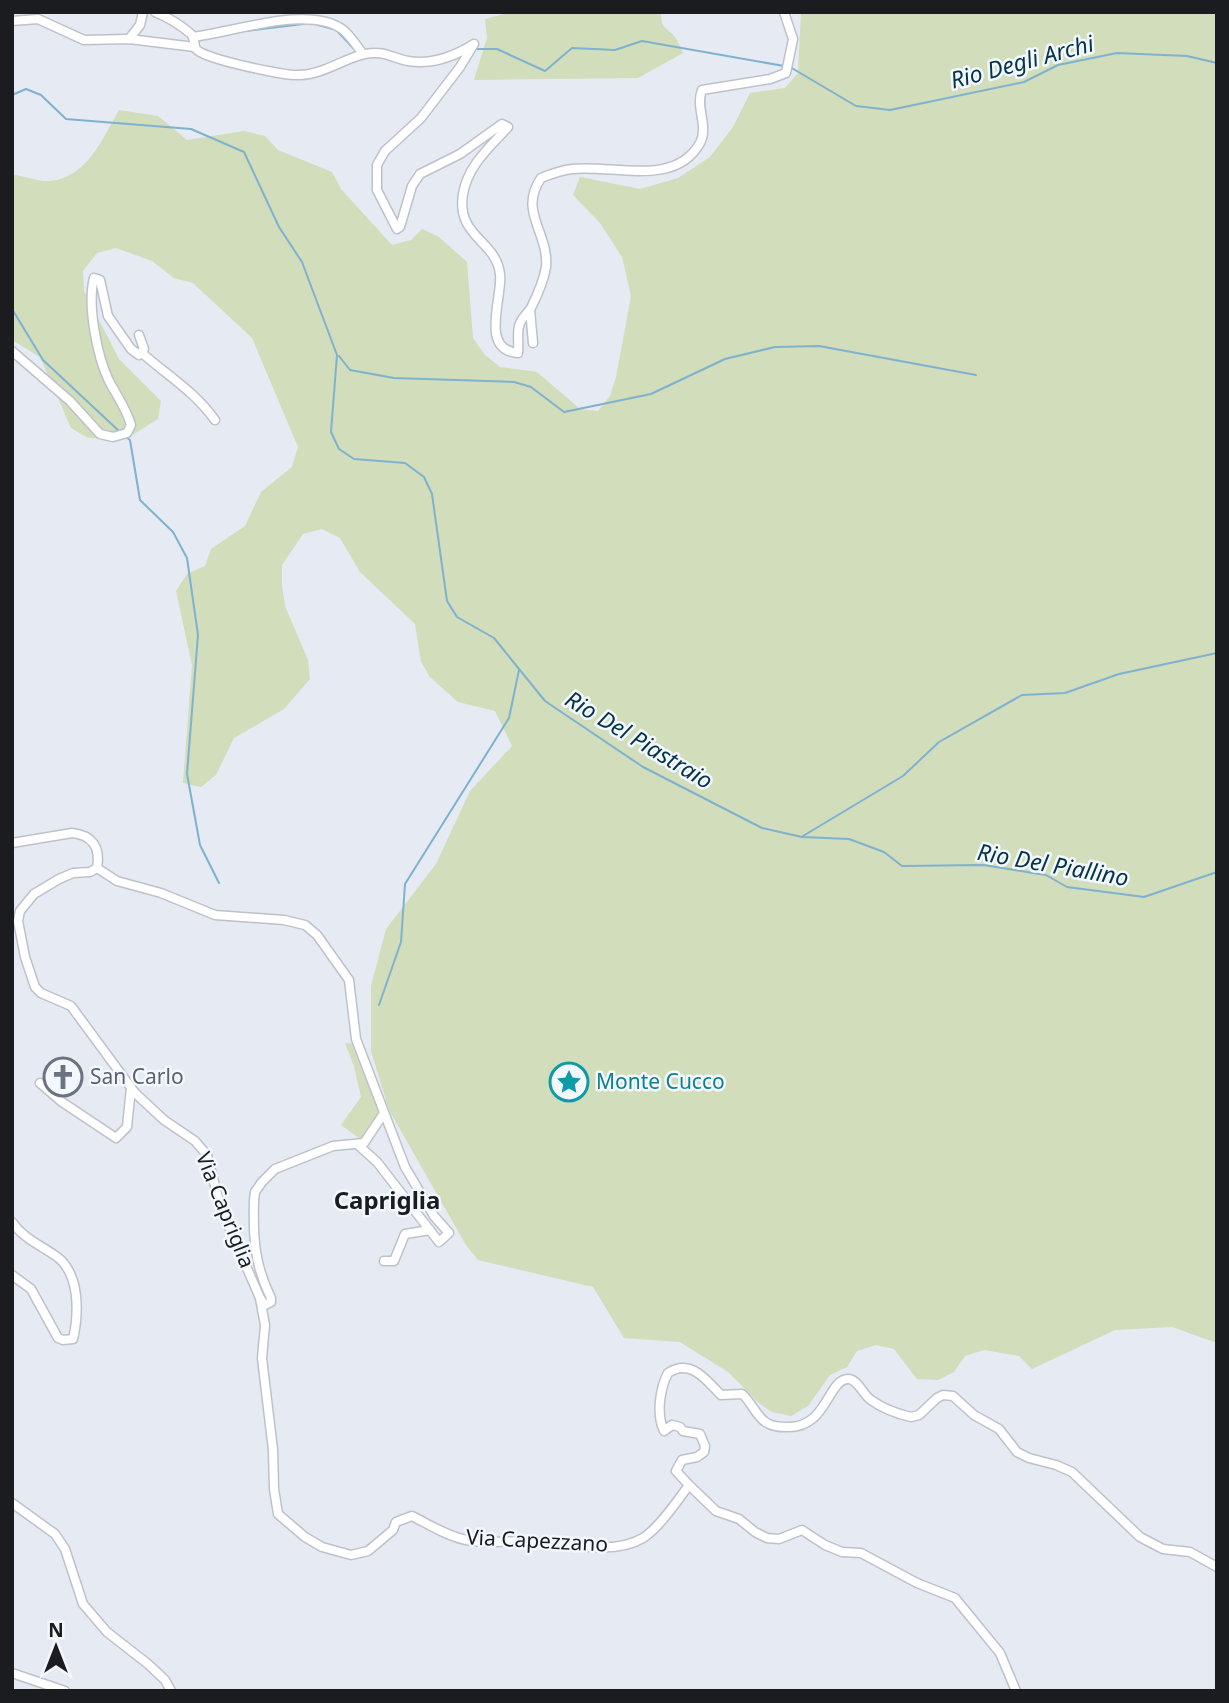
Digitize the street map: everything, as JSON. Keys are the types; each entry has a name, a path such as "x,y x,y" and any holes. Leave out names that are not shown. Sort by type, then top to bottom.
{"street":[{"path":"129,39 140,25 143,12"},
{"path":"155,12 193,37 221,34 296,18 320,19 342,29 363,54"},
{"path":"193,37 195,47 201,53 217,60 286,75 313,74 332,69 363,54 377,53 407,61 425,62 451,56 474,44 421,118 385,151 377,165 377,190 397,229 400,227 412,187 420,174 460,154 495,127 502,124 508,127 480,155 471,171 463,192 464,220 498,265 501,276 495,325 501,346 510,352 518,353 518,328 522,318 530,310 546,269 546,258 532,203 532,191 541,178 572,169 649,171 668,168 688,156 703,136 699,98 702,90 770,79 786,73 793,38 784,12"},
{"path":"19,18 38,19 84,40 129,39 195,47"},
{"path":"12,351 70,401 100,434 113,437 127,433 131,425 126,409 108,378 90,314 94,278 100,280 108,316 131,349 139,355 142,353 183,384 215,420"},
{"path":"530,310 533,343"},
{"path":"139,335 144,349 142,353"},
{"path":"12,843 72,833 81,834 93,840 97,848 97,867 117,881 161,893 215,915 284,920 305,925 317,935 349,980 356,1039 405,1167 434,1216 449,1233 439,1242 377,1162 358,1144"},
{"name":"Via Capriglia","path":"97,867 90,872 67,875 34,894 22,909 18,921 27,965 35,987 41,993 71,1006 131,1088 155,1112 195,1141 207,1154 221,1209 260,1298"},
{"path":"40,1083 62,1102 117,1138 127,1127 131,1088"},
{"path":"260,1298 265,1305 271,1302 255,1256 255,1192 267,1174 333,1146 364,1143 384,1113"},
{"path":"12,1222 18,1230 66,1265 75,1291 73,1339 58,1338 31,1289 12,1275"},
{"path":"384,1261 394,1261 405,1234 430,1230"},
{"name":"Via Capezzano","path":"260,1298 265,1325 262,1357 278,1514 305,1537 322,1547 351,1555 368,1551 393,1530 396,1522 412,1516 451,1536 469,1541 554,1543 582,1548 610,1547 645,1537 690,1485"},
{"path":"1016,1691 1000,1653 955,1598 891,1570 861,1553 842,1552 825,1545 802,1530 779,1539 767,1538 739,1519 716,1511 676,1471 682,1460 697,1457 704,1452 705,1446 700,1434 683,1431 672,1425 664,1431 660,1423 662,1390 665,1379 672,1370 684,1367 694,1369 721,1395 742,1394 760,1418 779,1427 794,1427 807,1423 818,1415 839,1381 846,1378 853,1380 871,1400 911,1417 919,1415 937,1398 953,1395 974,1415 999,1429 1017,1452 1072,1472 1140,1537 1163,1549 1190,1552 1217,1567"},
{"path":"12,1503 55,1534 65,1549 83,1604 107,1632 165,1680 171,1691"},
{"path":"12,1673 65,1691"}],"green space":[{"path":"512,12 661,12 663,25 675,37 683,53 638,78 474,80 487,38 485,19"},
{"path":"801,12 1217,12 1217,1343 1172,1327 1115,1330 1032,1369 1019,1356 984,1350 965,1356 954,1372 938,1380 917,1379 894,1349 876,1345 857,1351 847,1367 830,1375 808,1406 791,1416 772,1412 760,1404 728,1372 680,1342 624,1338 593,1287 478,1260 466,1245 389,1110 371,1051 371,986 386,929 436,864 470,791 512,746 495,711 458,702 430,677 421,662 415,624 360,572 340,538 322,529 303,534 282,565 285,606 308,660 310,679 284,709 234,738 216,775 201,787 183,783 192,665 176,591 187,574 205,566 211,549 245,526 261,492 292,467 298,447 252,338 193,283 174,278 152,261 116,248 97,253 83,271 84,291 119,359 161,401 158,419 126,439 88,438 71,428 40,357 12,340 12,174 50,181 74,173 84,165 100,144 119,110 158,116 187,140 244,131 265,136 278,150 332,172 341,189 392,245 411,240 422,229 439,237 467,262 473,338 485,355 500,367 537,372 580,409 598,411 610,396 616,377 631,296 622,257 600,223 573,195 580,177 640,189 678,178 710,157 733,127 750,93 785,88 798,73"},
{"path":"345,1043 357,1044 381,1111 363,1141 341,1125 361,1097"}],"waterway":[{"name":"Rio Degli Archi","path":"125,12 140,13"},
{"name":"Rio Degli Archi","path":"246,31 311,23 333,29"},
{"name":"Rio Degli Archi","path":"338,32 356,51"},
{"name":"Rio Degli Archi","path":"474,49 497,49 545,71 572,48 615,50 642,41 784,66"},
{"name":"Rio Degli Archi","path":"790,67 856,106 890,110 1024,82 1058,65 1117,53 1187,56 1217,63"},
{"name":"Rio Del Piastraio","path":"12,95 26,89 41,95 66,119 191,129 244,152 279,227 302,262 337,355 331,432 339,449 354,459 405,463 424,477 432,494 447,601 457,617 494,638 545,701 643,767 762,828 802,837 849,839 884,852 902,866 983,865 1046,875 1067,887 1144,897 1217,872"},
{"path":"12,309 43,360 120,432"},
{"path":"339,356 350,370 394,378 514,382 531,387 564,412 651,394 725,359 775,347 819,346 976,375"},
{"path":"127,438 130,440 140,500 173,532 187,558 198,635 187,774 200,845 219,883"},
{"path":"803,836 903,776 939,742 1022,695 1065,693 1119,674 1217,653"},
{"path":"379,1005 401,942 405,884 509,718 519,670"}],"place":[{"name":"San Carlo","path":"63,1077"},
{"name":"Monte Cucco","path":"569,1082"}],"district":[{"name":"Capriglia","path":"387,1201"}],"water label":[{"name":"Rio Del Piallino","path":"1053,865"}]}
